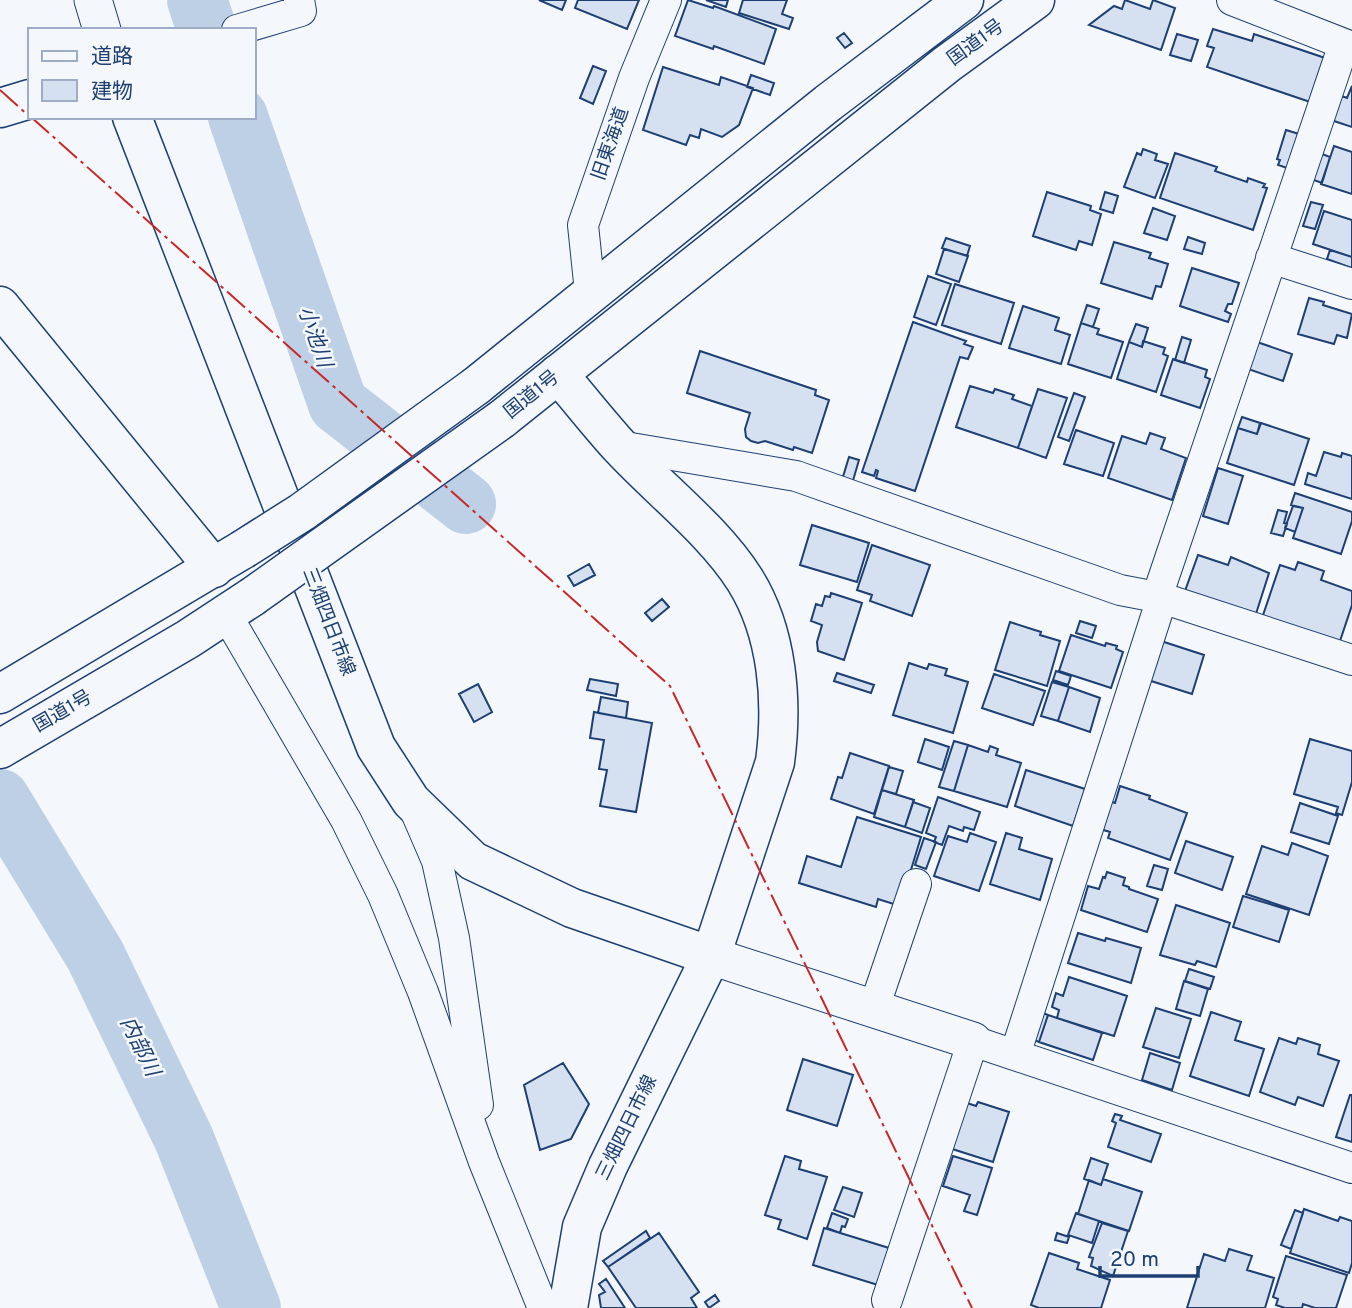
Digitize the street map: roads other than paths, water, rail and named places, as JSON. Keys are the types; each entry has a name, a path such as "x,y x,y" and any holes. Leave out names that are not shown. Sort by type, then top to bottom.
{"main road":[{"path":"0,694 162,599 302,512 476,386 828,103 964,0"},
{"name":"国道1号","path":"0,749 188,639 502,419 947,64 1035,0"},
{"path":"0,108 28,100"},
{"name":"三畑四日市線","path":"133,119 376,747 411,801 473,861 572,908 711,956"},
{"path":"0,306 228,559"},
{"name":"三畑四日市線","path":"558,374 619,446 715,543 745,581 764,626 775,668 779,730 775,762 711,956 608,1166 582,1227 568,1308"}],"street":[{"path":"93,0 101,28"},
{"name":"旧東海道","path":"590,292 583,225 634,78 666,0"},
{"path":"1014,1055 1271,258 1348,45 1232,0"},
{"path":"241,28 282,9"},
{"path":"1271,258 1352,284"},
{"path":"619,446 796,476 1120,590 1160,597 1352,660"},
{"path":"239,605 383,895 423,992 484,1161 543,1308"},
{"path":"411,801 437,861 454,938 474,1061 484,1161"},
{"path":"874,1009 916,884"},
{"path":"711,956 1352,1168"},
{"path":"887,1300 972,1041"}],"waterway":[{"name":"小池川","path":"197,0 206,28"},
{"name":"小池川","path":"239,119 338,404 466,504"},
{"name":"内部川","path":"0,799 95,955 184,1139 251,1308"}]}
